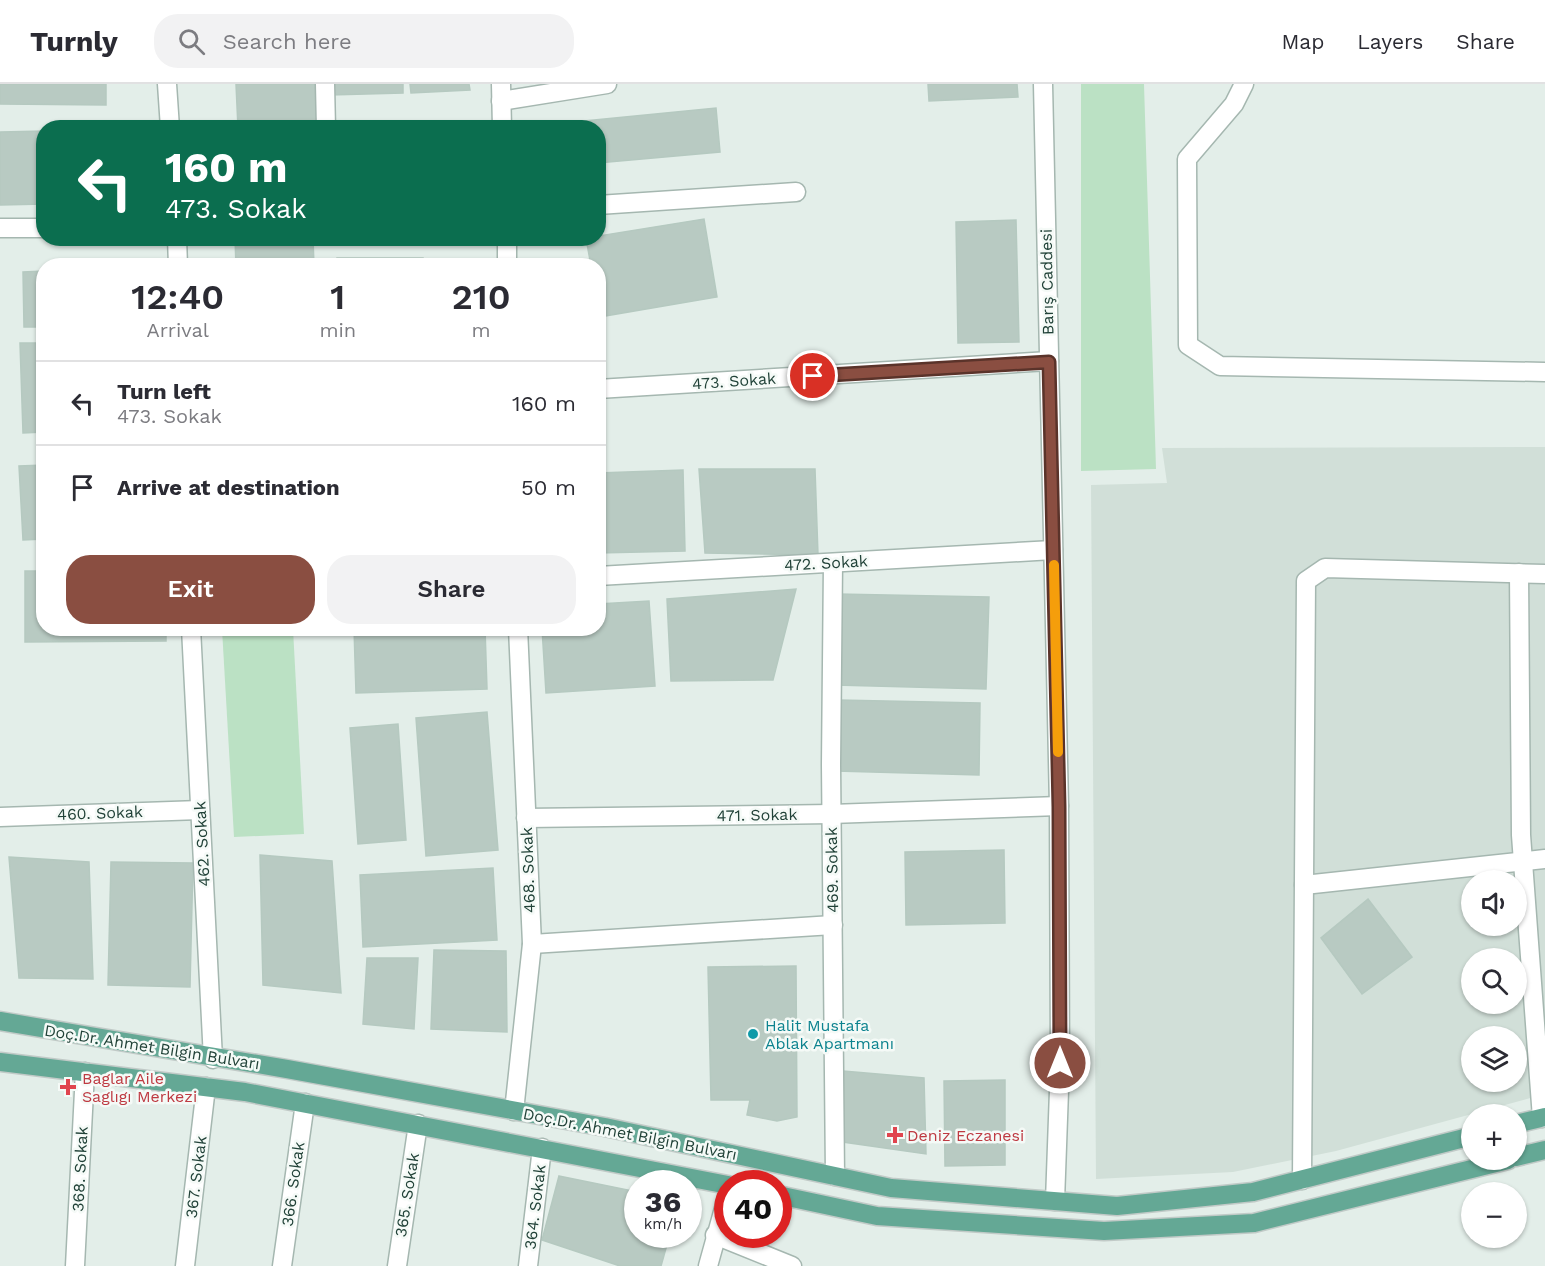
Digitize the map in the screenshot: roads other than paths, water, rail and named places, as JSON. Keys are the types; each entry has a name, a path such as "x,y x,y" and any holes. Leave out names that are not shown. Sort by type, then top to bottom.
{"main road":[{"name":"Doç.Dr. Ahmet Bilgin Bulvarı","path":"0,1021 213,1059 287,1069 514,1111 891,1188 1117,1206 1253,1192 1461,1139"},
{"name":"Doç.Dr. Ahmet Bilgin Bulvarı","path":"0,1062 206,1087 305,1103 714,1182"},
{"path":"1527,1121 1544,1117"},
{"path":"1527,1154 1545,1150"},
{"path":"792,1198 877,1216 1104,1231 1254,1222 1468,1170"}],"street":[{"path":"167,84 169,120"},
{"path":"325,84 326,120"},
{"path":"502,120 501,93 608,84"},
{"name":"Barış Caddesi","path":"1043,84 1059,807 1060,1063 1055,1201"},
{"path":"1244,84 1234,104 1187,159 1188,345 1220,366 1545,372"},
{"path":"606,204 795,192"},
{"path":"0,228 36,228"},
{"name":"473. Sokak","path":"606,389 1049,362"},
{"name":"472. Sokak","path":"606,576 1053,550"},
{"name":"469. Sokak","path":"833,563 831,814 835,1176"},
{"path":"1302,1180 1306,581 1325,568 1545,574"},
{"path":"1519,573 1522,860 1544,1117"},
{"name":"462. Sokak","path":"190,636 213,1059"},
{"name":"468. Sokak","path":"514,1111 532,944 518,636"},
{"name":"471. Sokak","path":"526,818 831,814 1059,807"},
{"name":"460. Sokak","path":"0,817 200,810"},
{"path":"1304,885 1545,859"},
{"path":"532,944 832,925"},
{"name":"368. Sokak","path":"75,1266 85,1072"},
{"name":"367. Sokak","path":"185,1266 206,1087"},
{"name":"366. Sokak","path":"282,1266 305,1103"},
{"name":"365. Sokak","path":"397,1266 418,1124"},
{"name":"364. Sokak","path":"528,1266 542,1148"},
{"path":"708,1266 714,1239"},
{"path":"747,1248 792,1266"}],"place":[{"name":"Halit Mustafa Ablak Apartmanı","path":"753,1034"},
{"name":"Baglar Aile Saglıgı Merkezi","path":"68,1087"},
{"name":"Deniz Eczanesi","path":"895,1135"}]}
